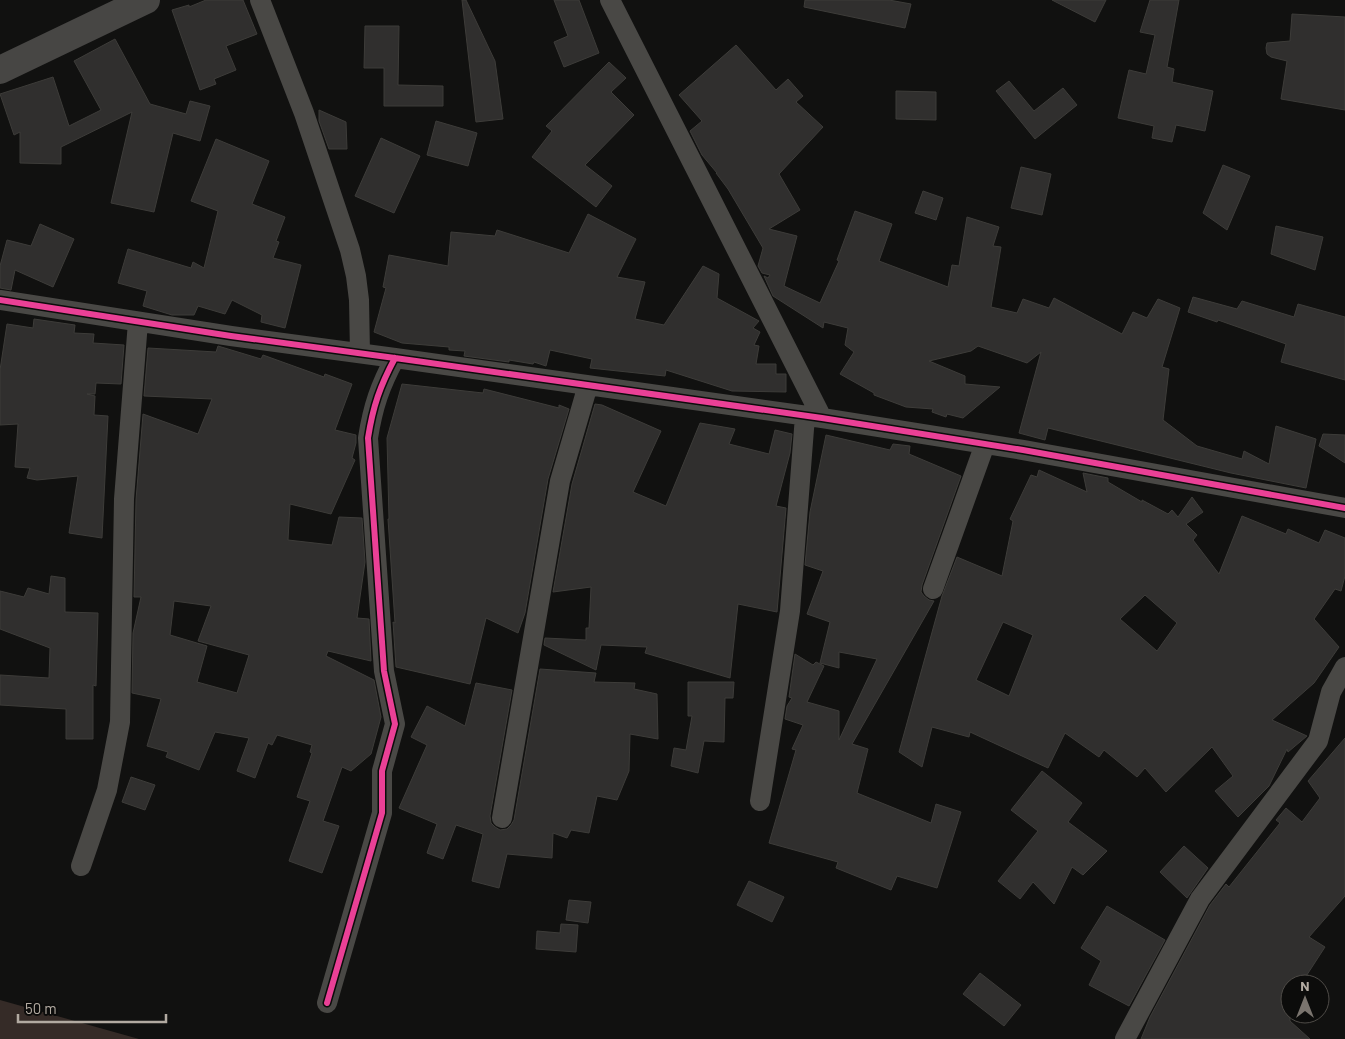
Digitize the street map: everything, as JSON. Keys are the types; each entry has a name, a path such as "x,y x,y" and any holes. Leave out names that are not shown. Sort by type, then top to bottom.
{"street":[{"path":"0,70 146,0"},
{"path":"260,0 304,113 350,250 359,300 360,353"},
{"path":"610,0 813,417 790,611 760,801"},
{"path":"0,300 138,322 813,417 985,444 1345,508"},
{"path":"81,866 107,790 120,722 124,499 138,322"},
{"path":"327,1003 382,813 382,771 396,724 384,671 368,438 372,411 381,385 395,358"},
{"path":"502,818 560,482 588,385"},
{"path":"934,589 985,444"},
{"path":"1125,1039 1200,899 1318,741 1331,692 1345,667"}],"shaded area":[{"path":"0,1000 139,1039 0,1039"}],"building":[{"path":"206,0 243,0 257,34 226,46 236,70 214,79 216,84 200,90 172,10 189,5 189,7"},
{"path":"462,0 466,0 495,61 503,119 476,122"},
{"path":"554,0 579,0 599,53 564,67 554,42 568,36"},
{"path":"805,0 889,0 911,4 905,28 804,7"},
{"path":"1052,0 1106,0 1095,22"},
{"path":"1150,0 1179,0 1167,67 1174,69 1172,82 1213,91 1205,131 1176,125 1172,142 1152,138 1154,126 1118,118 1129,70 1146,74 1155,35 1140,32"},
{"path":"1292,14 1345,17 1345,110 1281,99 1287,61 1271,57 1267,54 1266,48 1267,43 1290,41"},
{"path":"365,26 399,26 398,85 443,86 443,106 384,106 384,68 364,68"},
{"path":"115,39 150,104 186,114 190,101 210,106 200,141 173,133 154,212 111,203 132,112 61,147 61,164 20,163 20,132 14,135 0,94 53,77 69,126 101,110 74,61"},
{"path":"736,45 776,90 788,79 803,96 796,102 823,127 779,174 800,210 769,229 797,236 784,286 820,303 839,261 837,260 855,211 892,224 879,261 948,287 952,265 959,266 967,217 999,227 993,246 1001,247 991,307 1017,313 1023,299 1049,308 1054,298 1122,334 1133,312 1147,318 1158,299 1180,308 1162,367 1169,369 1163,420 1197,446 1242,459 1244,451 1269,464 1276,426 1316,439 1306,488 1231,473 1048,428 1045,440 1019,433 1041,352 1027,363 978,346 971,351 929,361 965,376 965,384 1000,387 963,418 947,414 946,417 932,412 933,409 906,407 874,395 874,393 840,374 854,352 845,345 848,328 824,322 823,328 773,296 764,276 768,278 770,275 762,273 758,266 763,248 728,189 702,155 690,131 702,121 679,95"},
{"path":"609,62 626,78 611,92 634,115 585,165 612,186 596,207 532,157 552,131 546,126"},
{"path":"1009,81 1034,111 1063,88 1077,105 1035,139 996,91"},
{"path":"896,91 936,92 936,120 896,119"},
{"path":"319,110 346,122 347,149 329,149 319,121"},
{"path":"436,121 477,133 468,166 427,155"},
{"path":"381,138 420,156 394,213 355,196"},
{"path":"216,139 269,161 252,204 285,217 276,241 279,242 273,258 301,265 285,328 261,322 262,315 232,300 225,314 198,306 194,315 172,315 143,306 147,291 118,283 128,249 191,268 193,262 204,268 218,211 191,201"},
{"path":"1223,165 1250,176 1227,230 1203,213"},
{"path":"1021,167 1051,174 1042,215 1011,208"},
{"path":"923,191 943,198 936,220 915,213"},
{"path":"588,214 636,239 617,277 645,282 635,319 664,325 703,266 719,274 717,298 759,321 753,328 760,332 754,345 759,346 756,364 776,364 776,374 786,374 786,392 732,391 666,370 665,376 590,368 592,359 550,350 546,366 534,362 533,364 509,360 509,362 464,356 465,351 449,350 449,347 402,343 374,332 386,288 383,287 389,255 448,266 451,232 495,236 497,230 569,253"},
{"path":"40,224 74,239 53,287 15,270 11,290 0,288 0,266 7,240 31,246"},
{"path":"1276,226 1323,237 1315,270 1271,254"},
{"path":"1193,297 1237,309 1242,301 1294,317 1298,304 1345,317 1345,380 1281,362 1286,344 1218,320 1217,322 1188,312"},
{"path":"34,319 75,325 74,333 94,334 93,343 124,345 121,384 96,383 95,394 87,394 95,396 94,415 108,416 102,538 69,533 78,476 37,480 27,478 30,468 15,467 18,424 0,425 0,370 7,324 33,328"},
{"path":"218,346 261,359 263,355 324,377 325,374 352,384 335,430 356,435 352,458 355,460 331,514 290,504 288,540 332,545 339,517 362,518 365,562 357,618 369,619 371,661 328,651 326,656 374,680 381,717 371,754 351,771 342,767 323,821 339,826 322,873 289,861 310,801 297,797 312,753 310,752 312,745 277,735 272,745 268,743 255,778 237,771 249,738 215,732 199,770 166,757 168,752 147,746 161,699 132,693 133,633 141,597 134,597 136,500 143,414 198,434 212,399 144,396 148,348 216,352","holes":["174,601 211,606 198,641 249,655 237,693 197,682 207,646 170,635"]},
{"path":"402,384 483,393 484,389 559,408 559,405 569,409 548,479 525,613 518,633 486,618 470,684 396,667 388,519 387,438"},
{"path":"595,404 602,405 661,431 633,492 666,506 700,423 735,429 729,444 769,454 775,430 792,434 790,453 776,506 786,508 777,612 738,604 730,678 645,653 647,647 601,645 596,670 544,645 545,638 586,640 586,628 589,628 591,587 553,592 572,484"},
{"path":"1323,434 1345,435 1345,463 1319,446"},
{"path":"826,435 890,450 893,444 910,446 909,454 961,476 922,585 921,592 924,596 934,601 852,744 868,749 857,793 931,823 936,804 961,812 937,888 897,876 891,890 836,868 838,862 769,843 796,750 792,749 803,725 785,719 787,706 792,698 789,697 795,654 813,665 816,662 824,666 807,702 839,711 839,740 877,659 839,652 839,668 820,663 830,622 807,614 823,571 805,565 810,512"},
{"path":"1039,470 1087,492 1083,473 1108,478 1108,482 1142,502 1142,500 1168,514 1172,510 1178,517 1192,497 1203,512 1186,524 1197,535 1193,540 1219,574 1242,516 1286,534 1288,529 1319,543 1325,530 1345,538 1345,576 1341,591 1335,589 1314,619 1339,647 1314,683 1272,720 1307,736 1288,752 1287,749 1269,786 1238,817 1215,791 1233,776 1212,747 1166,792 1145,768 1137,777 1104,750 1099,757 1065,733 1048,768 970,732 969,737 932,727 922,767 899,752 942,596 957,557 1002,576 1013,521 1010,519 1031,475 1037,477","holes":["1145,595 1177,623 1157,651 1120,619","1003,622 1033,635 1009,696 976,680"]},
{"path":"51,576 65,578 65,612 98,613 96,686 93,685 93,739 66,739 66,709 0,705 0,675 49,678 50,648 0,629 0,591 24,597 28,588 49,594"},
{"path":"540,669 596,673 594,682 635,683 634,689 657,694 658,739 630,734 629,771 617,800 597,796 589,833 571,830 567,838 553,833 552,858 507,854 499,888 472,881 483,834 456,825 443,859 427,853 437,824 399,808 427,745 411,737 427,706 465,726 476,683 512,690 490,816 491,823 495,827 500,830 507,829 514,820"},
{"path":"688,682 734,682 733,698 725,698 724,742 704,741 698,773 671,766 674,748 686,750 692,716 688,716"},
{"path":"1345,738 1345,896 1309,937 1325,947 1307,974 1280,974 1280,1024 1293,1024 1310,1039 1141,1039 1150,1017 1210,905 1226,884 1229,887 1280,823 1276,820 1286,808 1302,822 1320,798 1308,781"},
{"path":"1042,771 1082,803 1068,822 1107,851 1083,875 1072,867 1054,904 1033,882 1020,899 998,881 1038,831 1011,810"},
{"path":"131,777 155,785 145,810 122,802"},
{"path":"1184,846 1208,868 1187,898 1160,872"},
{"path":"749,881 784,897 772,922 737,905"},
{"path":"569,900 591,902 588,923 566,920"},
{"path":"1107,906 1165,940 1129,1006 1089,985 1101,961 1081,948"},
{"path":"561,924 578,925 576,952 536,949 537,931 560,933"},
{"path":"980,973 1021,1005 1004,1026 963,994"}],"cycle path":[{"path":"0,300 231,336 822,418 1023,450 1345,508"},
{"path":"327,1003 382,813 382,771 395,724 384,671 368,438 378,397 395,358"}]}
